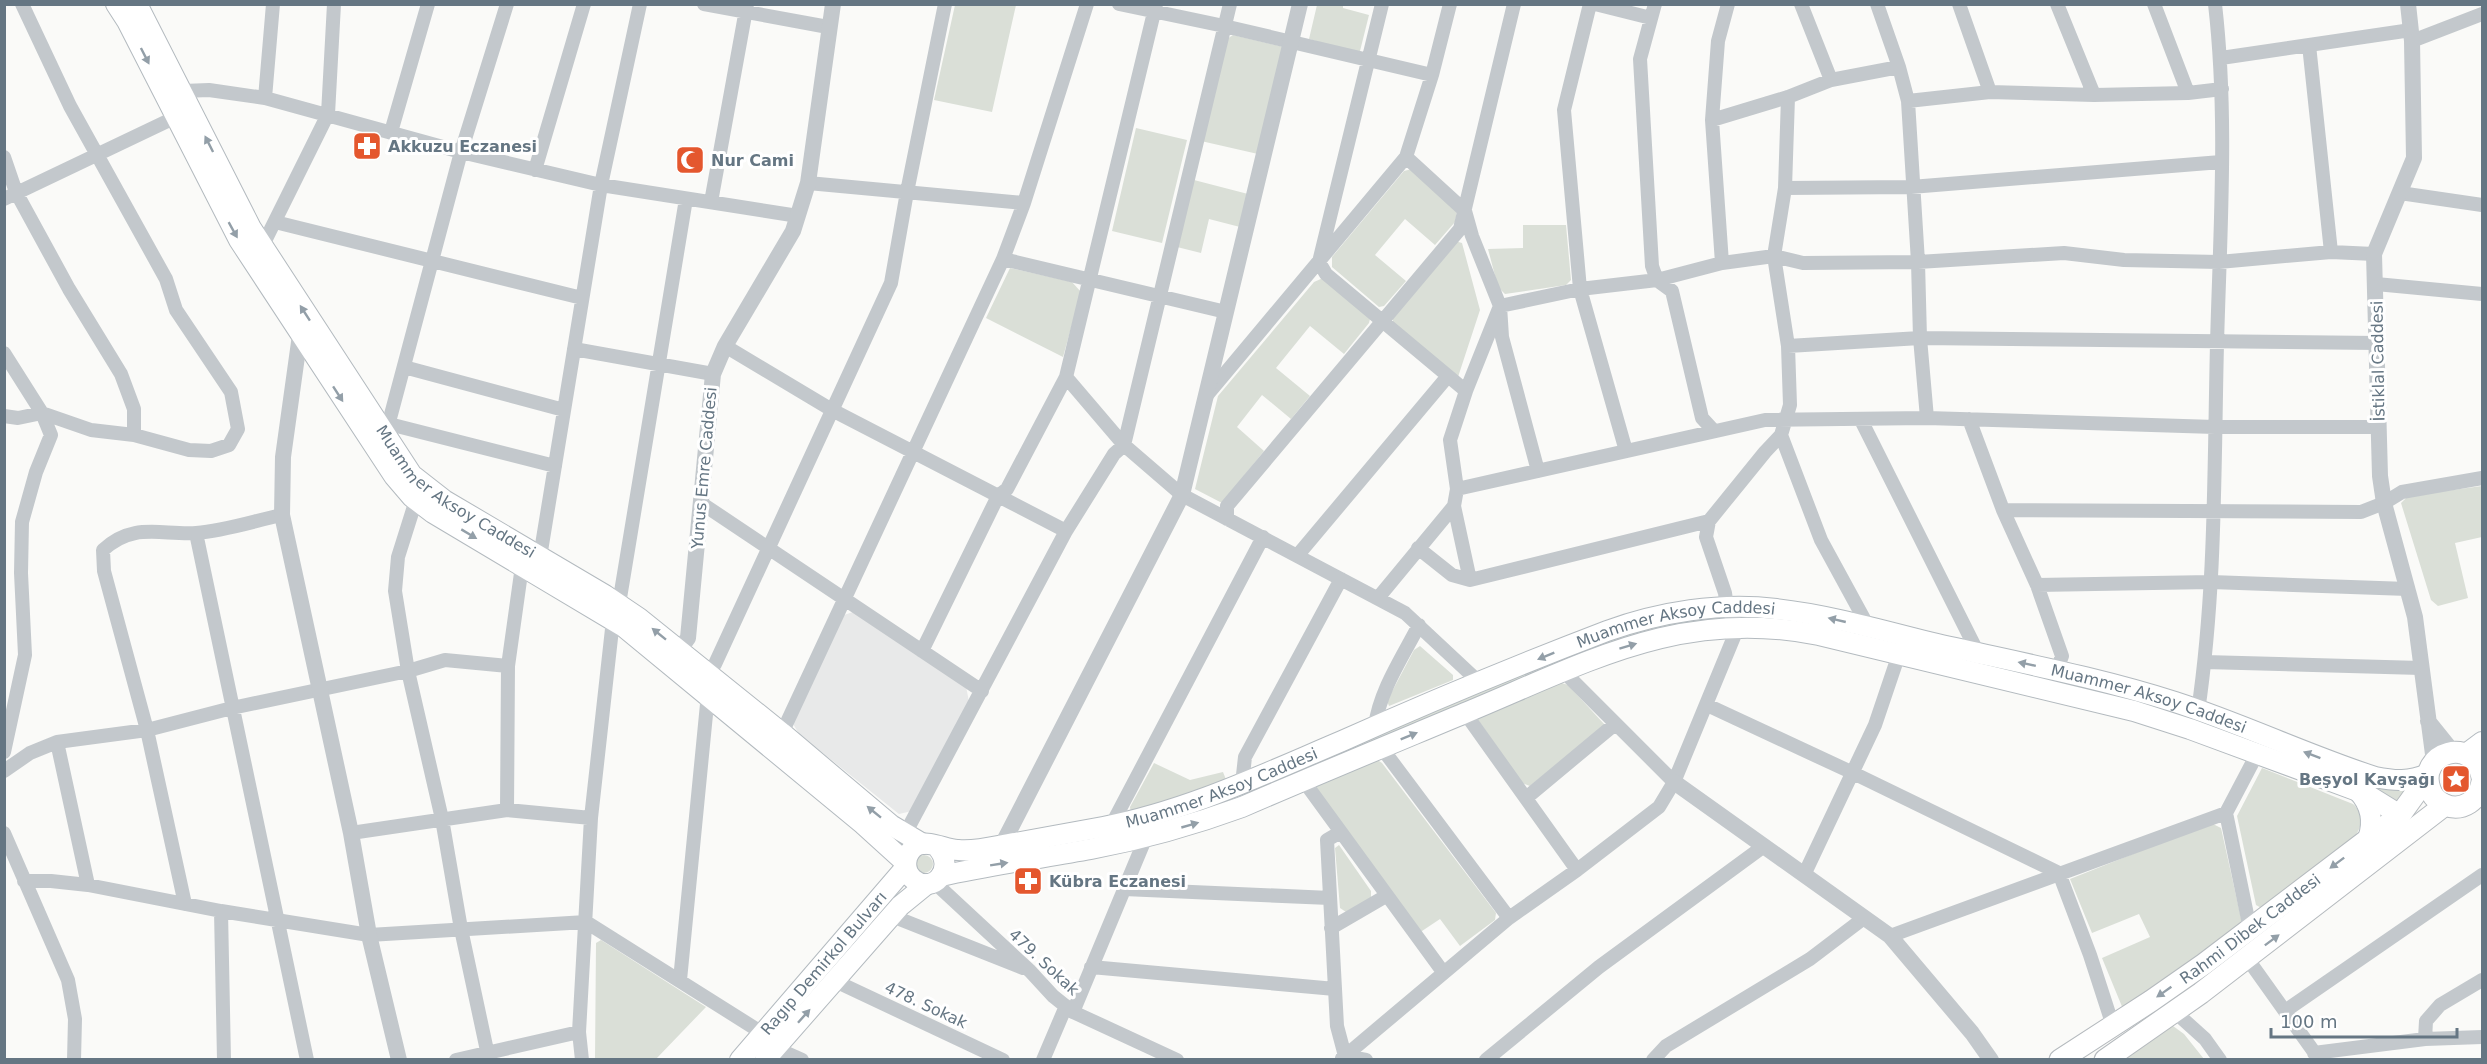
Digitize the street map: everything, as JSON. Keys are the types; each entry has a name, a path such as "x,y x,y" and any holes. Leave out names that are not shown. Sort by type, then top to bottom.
{"main road":[{"path":"116,4 128,21 239,240 372,445 405,490 416,500 522,566 616,612 674,657 708,694 863,824 906,865 914,880 934,881 1146,837 1200,822 1605,654 1646,641 1698,631 1738,627 1802,631 2123,708 2358,791 2375,798 2408,820"},
{"name":"Muammer Aksoy Caddesi","path":"137,4 262,247 387,430 407,470 429,491 540,557 616,612"},
{"name":"Muammer Aksoy Caddesi","path":"674,657 708,674 782,733 867,806 905,834 930,845 969,850 1111,825 1180,808 1579,642 1640,621 1689,610 1726,608 1762,607 1787,610 2114,684 2199,711 2375,777 2409,781 2430,773"},
{"path":"2467,749 2478,764 2482,777"},
{"name":"Rahmi Dibek Caddesi","path":"2105,1059 2247,958 2408,820 2418,790 2440,756 2467,749"},
{"path":"2430,773 2435,798 2445,805"},
{"name":"Rahmi Dibek Caddesi","path":"2060,1059 2195,970 2368,839 2445,805 2460,807 2476,804 2482,782"},
{"path":"2358,791 2365,799 2371,816 2372,828 2368,839"},
{"path":"906,865 911,851 930,845 945,858 945,868 934,881"},
{"name":"Ragıp Demirkol Bulvarı","path":"768,1047 906,865"},
{"name":"Ragıp Demirkol Bulvarı","path":"740,1059 768,1047 835,981 907,900 934,881"}],"street":[{"path":"4,416 18,418 42,413 92,430 134,435 189,450 211,451 229,446 238,429 231,392 176,310 166,279 70,106 22,4"},
{"path":"265,98 273,4"},
{"path":"262,247 328,114 334,4"},
{"path":"391,132 428,4"},
{"path":"507,4 460,152 387,430 555,466"},
{"path":"536,170 584,4"},
{"path":"540,557 601,185 640,4"},
{"path":"704,4 746,8 828,27"},
{"name":"Yunus Emre Caddesi","path":"674,657 688,638 713,374 724,346 793,231 798,216 808,183 832,4"},
{"path":"708,674 715,664 891,283 945,4"},
{"path":"782,733 1003,259 1024,203 1087,4"},
{"path":"1119,4 1156,8 1432,75"},
{"path":"905,834 1066,531 1114,454 1124,445 1230,4"},
{"path":"1002,845 1182,495 1300,4"},
{"path":"1382,4 1319,262 1326,274 1466,391"},
{"path":"1204,398 1406,157 1432,75 1450,4"},
{"path":"1227,519 1227,506 1460,229 1514,4"},
{"path":"1590,4 1564,110 1580,289 1626,451"},
{"path":"1595,4 1653,11 1640,59 1652,266 1657,280 1672,291 1702,418 1714,431"},
{"path":"1722,262 1712,120 1718,41 1728,4"},
{"path":"1801,4 1830,80"},
{"path":"1877,4 1908,101 1911,187 1918,262 1920,338 1927,418"},
{"path":"1959,4 1990,92"},
{"path":"2057,4 2094,95"},
{"path":"2154,4 2188,93"},
{"path":"2199,711 2211,582 2219,262 2222,89 2215,4"},
{"name":"İstiklal Caddesi","path":"2408,4 2414,158 2374,254 2380,476 2384,503 2415,617 2427,720 2430,773"},
{"path":"711,202 746,8"},
{"path":"922,651 998,496 1006,489 1066,377 1156,8"},
{"path":"2221,58 2309,45 2411,35 2482,14"},
{"path":"2309,45 2331,252"},
{"path":"1712,120 1788,97 1830,80 1899,67"},
{"path":"1908,101 1990,92 2094,95 2188,93 2222,89"},
{"path":"183,92 209,90 265,98 460,152 601,185 798,216"},
{"path":"1342,1058 1509,918 1577,870 1659,807 1674,782 1738,627 1726,608 1725,593 1706,537 1709,521 1781,435 1790,405 1788,346 1774,256 1785,188 1788,97"},
{"path":"10,196 176,117"},
{"path":"4,157 10,196 121,374 134,409 134,435"},
{"path":"1406,157 1465,211 1472,236 1500,306 1502,337 1538,471"},
{"path":"1785,188 1911,187 2221,162"},
{"path":"808,183 1024,203"},
{"path":"2400,193 2482,205"},
{"path":"582,1059 579,1032 591,818 616,612 686,199"},
{"path":"275,222 582,298"},
{"path":"1500,306 1580,289 1657,280 1722,262 1774,256 1803,263 1918,262 2064,253 2124,260 2219,262 2331,252 2374,254"},
{"path":"1003,259 1226,312"},
{"path":"2376,284 2482,294"},
{"path":"1470,580 1454,506 1457,489 1450,440 1466,391 1500,306"},
{"path":"300,335 283,457 282,514 351,833 369,935 399,1059"},
{"path":"1788,346 1920,338 2377,343"},
{"path":"724,346 832,410 1066,531"},
{"path":"574,349 713,374"},
{"path":"4,353 42,413 51,435 36,472 22,522 21,573 25,655 4,752"},
{"path":"404,367 564,410"},
{"path":"1297,556 1448,376"},
{"path":"1066,377 1124,445 1182,495 1405,613 1480,683"},
{"path":"1457,489 1765,420 1927,418 2215,427 2379,427"},
{"path":"1969,419 2003,510 2037,585 2062,656 2057,670"},
{"path":"1861,420 1978,653"},
{"path":"1781,435 1821,540 1869,628"},
{"path":"2003,510 2361,512 2384,503 2402,492 2482,478"},
{"path":"416,500 398,557 395,591 408,671 442,819 461,929 488,1056"},
{"path":"701,503 982,691"},
{"path":"1378,598 1454,506"},
{"path":"184,904 147,730 104,571 103,550 115,539 142,531 196,533 282,514"},
{"path":"1418,548 1452,575 1470,580 1709,521"},
{"path":"196,533 306,1059"},
{"path":"1111,825 1263,537"},
{"path":"507,810 508,666 522,566"},
{"path":"1242,784 1245,757 1341,579"},
{"path":"2037,585 2211,582 2408,589"},
{"path":"1375,726 1377,708 1383,694 1419,626"},
{"path":"1804,875 1875,725 1899,654"},
{"path":"4,771 30,753 57,742 147,730 232,708 408,671 445,660 508,666"},
{"path":"2205,662 2421,668"},
{"path":"1568,669 1570,678 1674,782 1890,936 1972,1033 1991,1059"},
{"path":"680,980 708,694"},
{"path":"1707,705 2059,873 2090,955 2113,1026"},
{"path":"1465,713 1577,870"},
{"path":"2427,720 2467,749"},
{"path":"1526,798 1615,724"},
{"path":"57,742 88,885"},
{"path":"1381,747 1509,918"},
{"path":"2250,929 2226,813 2258,754"},
{"path":"1303,780 1339,833 1443,972"},
{"path":"351,833 507,810 591,818"},
{"path":"1890,936 2226,813"},
{"path":"4,833 68,980 75,1019 74,1059"},
{"path":"1339,833 1327,840 1337,1026 1342,1058"},
{"path":"1043,1059 1091,968 1146,837"},
{"path":"1486,1059 1599,967 1764,846"},
{"path":"2285,1011 2482,875"},
{"path":"24,882 51,881 88,885 221,911 369,935 586,922 680,980 768,1047 802,1059"},
{"name":"479. Sokak","path":"934,881 1069,1009 1177,1059"},
{"path":"1124,889 1330,898"},
{"path":"1331,928 1386,897"},
{"path":"221,911 224,1059"},
{"path":"892,916 1030,971"},
{"path":"1653,1059 1666,1046 1810,959 1864,918"},
{"path":"2247,958 2316,1056 2425,1039 2482,1037"},
{"path":"1091,968 1335,989"},
{"path":"2425,1039 2426,1021 2440,1005 2482,980"},
{"name":"478. Sokak","path":"835,981 1002,1059"},
{"path":"2174,1011 2205,1039 2220,1059"},
{"path":"456,1059 488,1056 579,1032"},
{"path":"1342,1058 1366,1059"}],"shaded area":[{"path":"955,5 1016,5 992,112 934,100"},
{"path":"1317,5 1343,5 1343,8 1369,15 1360,51 1357,53 1309,39"},
{"path":"1233,35 1284,47 1258,154 1201,141 1227,39"},
{"path":"1136,128 1187,140 1162,243 1112,231"},
{"path":"1412,169 1457,212 1455,222 1435,245 1405,219 1375,255 1406,281 1384,306 1379,307 1332,267 1332,257 1404,171"},
{"path":"1194,180 1248,194 1240,227 1209,219 1201,253 1177,247"},
{"path":"1523,225 1566,225 1571,280 1566,285 1505,294 1498,287 1488,249 1523,248"},
{"path":"1455,241 1462,243 1480,310 1458,377 1393,324 1393,315"},
{"path":"1010,268 1072,282 1081,292 1063,357 986,318"},
{"path":"1323,278 1370,319 1369,323 1344,354 1310,326 1276,368 1310,396 1291,419 1262,395 1237,427 1264,451 1222,503 1195,489 1218,396 1314,282"},
{"path":"2482,486 2482,537 2455,543 2468,598 2438,606 2431,600 2401,503 2408,496"},
{"path":"853,612 966,686 969,702 912,811 899,814 799,734 792,722 844,615"},
{"path":"1757,615 1793,618 2148,701 2387,788 2406,791 2395,803 2254,744 1757,620"},
{"path":"1720,616 1721,621 1244,796 1242,791 1393,726 1600,642 1667,622"},
{"path":"1420,646 1453,675 1453,680 1389,706 1387,701 1414,650"},
{"path":"1559,682 1568,685 1605,725 1530,786 1522,783 1476,717"},
{"path":"1376,759 1382,763 1496,913 1495,920 1460,946 1440,919 1419,933 1316,793 1316,786"},
{"path":"1154,763 1190,780 1223,772 1227,782 1131,814 1130,807"},
{"path":"2262,768 2353,804 2361,816 2359,829 2354,838 2263,909 2256,905 2237,816"},
{"path":"2452,769 2460,769 2466,775 2466,783 2460,789 2452,789 2446,783 2446,775"},
{"path":"2211,823 2221,828 2243,927 2123,1009 2102,958 2150,937 2139,914 2092,933 2070,879"},
{"path":"1339,845 1371,891 1371,898 1346,912 1340,908 1335,848"},
{"path":"920,855 928,855 933,860 931,871 920,873 915,868 915,860"},
{"path":"601,940 706,1007 656,1059 595,1059 596,943"},
{"path":"2173,1026 2184,1034 2204,1059 2124,1060"}],"place":[{"name":"Akkuzu Eczanesi","path":"367,146"},
{"name":"Nur Cami","path":"690,160"},
{"name":"Beşyol Kavşağı","path":"2456,779"},
{"name":"Kübra Eczanesi","path":"1028,881"}]}
